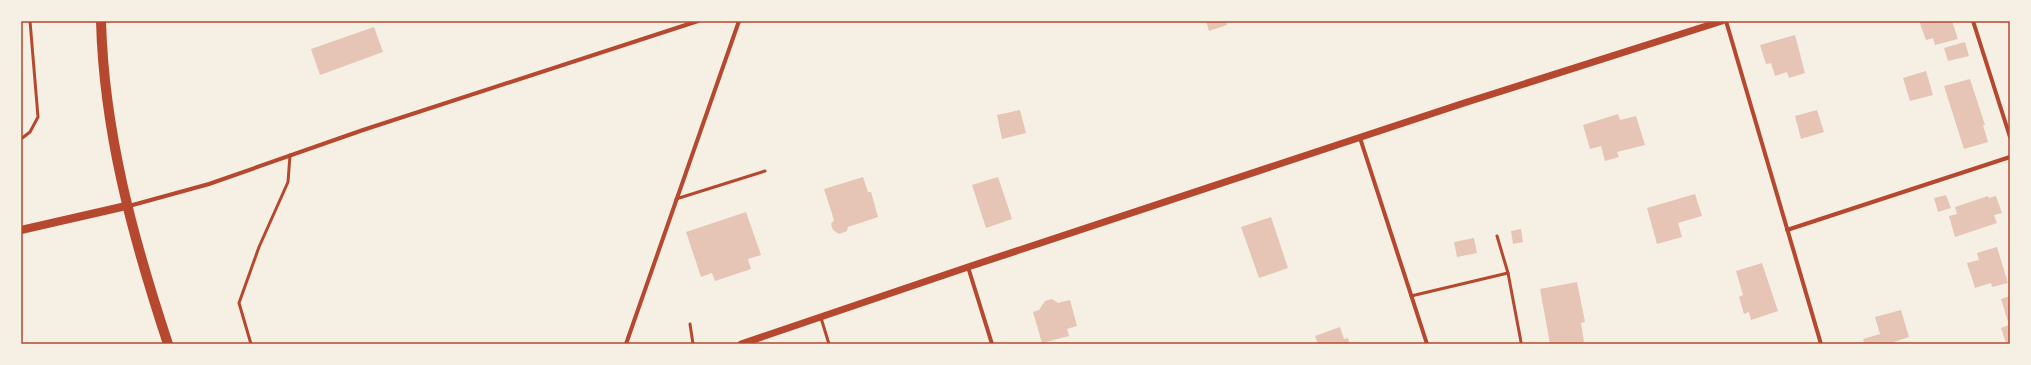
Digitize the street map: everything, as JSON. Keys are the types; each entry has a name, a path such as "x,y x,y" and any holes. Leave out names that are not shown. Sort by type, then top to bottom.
{"main road":[{"path":"101,21 102,45 111,122 120,180 142,266 168,344"},
{"path":"21,230 126,206"}],"street":[{"path":"126,206 209,184 290,155 698,21"},
{"path":"626,344 739,21"},
{"path":"741,344 968,267 1722,21"},
{"path":"1726,21 1822,344"},
{"path":"1973,21 2010,137"},
{"path":"1360,138 1427,344"},
{"path":"1787,230 2010,157"},
{"path":"968,267 992,344"}],"lane":[{"path":"21,139 30,132 38,118 30,21"},
{"path":"251,344 239,304 259,247 288,182 290,155"},
{"path":"676,199 765,171"},
{"path":"1497,236 1508,273 1521,342"},
{"path":"1411,296 1508,273"},
{"path":"821,318 829,344"},
{"path":"690,324 693,344"}],"building":[{"path":"1206,21 1226,21 1227,25 1209,31"},
{"path":"1919,21 1952,21 1958,39 1935,45 1933,38 1926,40"},
{"path":"374,27 383,52 320,75 311,49"},
{"path":"1795,35 1805,73 1789,78 1787,72 1775,76 1771,63 1766,64 1760,45"},
{"path":"1965,42 1969,56 1948,61 1944,48"},
{"path":"1926,71 1933,95 1910,101 1903,78"},
{"path":"1970,79 1985,125 1983,125 1988,142 1964,149 1944,86"},
{"path":"1020,110 1026,133 1002,139 997,115"},
{"path":"1817,110 1824,132 1801,139 1795,116"},
{"path":"1618,114 1620,120 1636,116 1645,145 1617,152 1619,157 1605,161 1601,146 1590,149 1583,125"},
{"path":"863,177 868,192 871,192 878,217 848,227 847,231 839,234 833,230 831,224 834,220 824,189"},
{"path":"998,177 1012,219 986,228 972,185"},
{"path":"1695,194 1702,216 1678,223 1682,237 1657,244 1647,208"},
{"path":"1946,195 1951,208 1938,212 1934,198"},
{"path":"1988,196 1989,198 1996,196 2002,213 1994,215 1997,223 1955,237 1949,216 1957,214 1955,207"},
{"path":"746,212 761,255 748,259 751,269 715,281 712,273 701,277 686,232"},
{"path":"1271,217 1288,268 1259,278 1241,227"},
{"path":"1521,229 1523,242 1513,244 1511,231"},
{"path":"1474,238 1477,253 1457,257 1454,242"},
{"path":"1997,247 2008,283 1992,287 1991,283 1975,288 1967,263 1979,260 1977,253"},
{"path":"1762,263 1778,311 1751,320 1749,312 1744,314 1739,297 1743,295 1736,271"},
{"path":"1577,282 1585,322 1581,323 1584,342 1572,344 1550,344 1540,289"},
{"path":"2010,296 2010,341 2006,343 2001,328 2009,325 2001,299"},
{"path":"1052,299 1058,303 1070,300 1077,326 1067,329 1069,336 1042,343 1033,312 1039,310 1045,301"},
{"path":"1901,310 1909,337 1894,342 1894,344 1865,344 1863,339 1880,334 1875,317"},
{"path":"1340,327 1344,339 1348,338 1350,344 1318,344 1315,336"}]}
